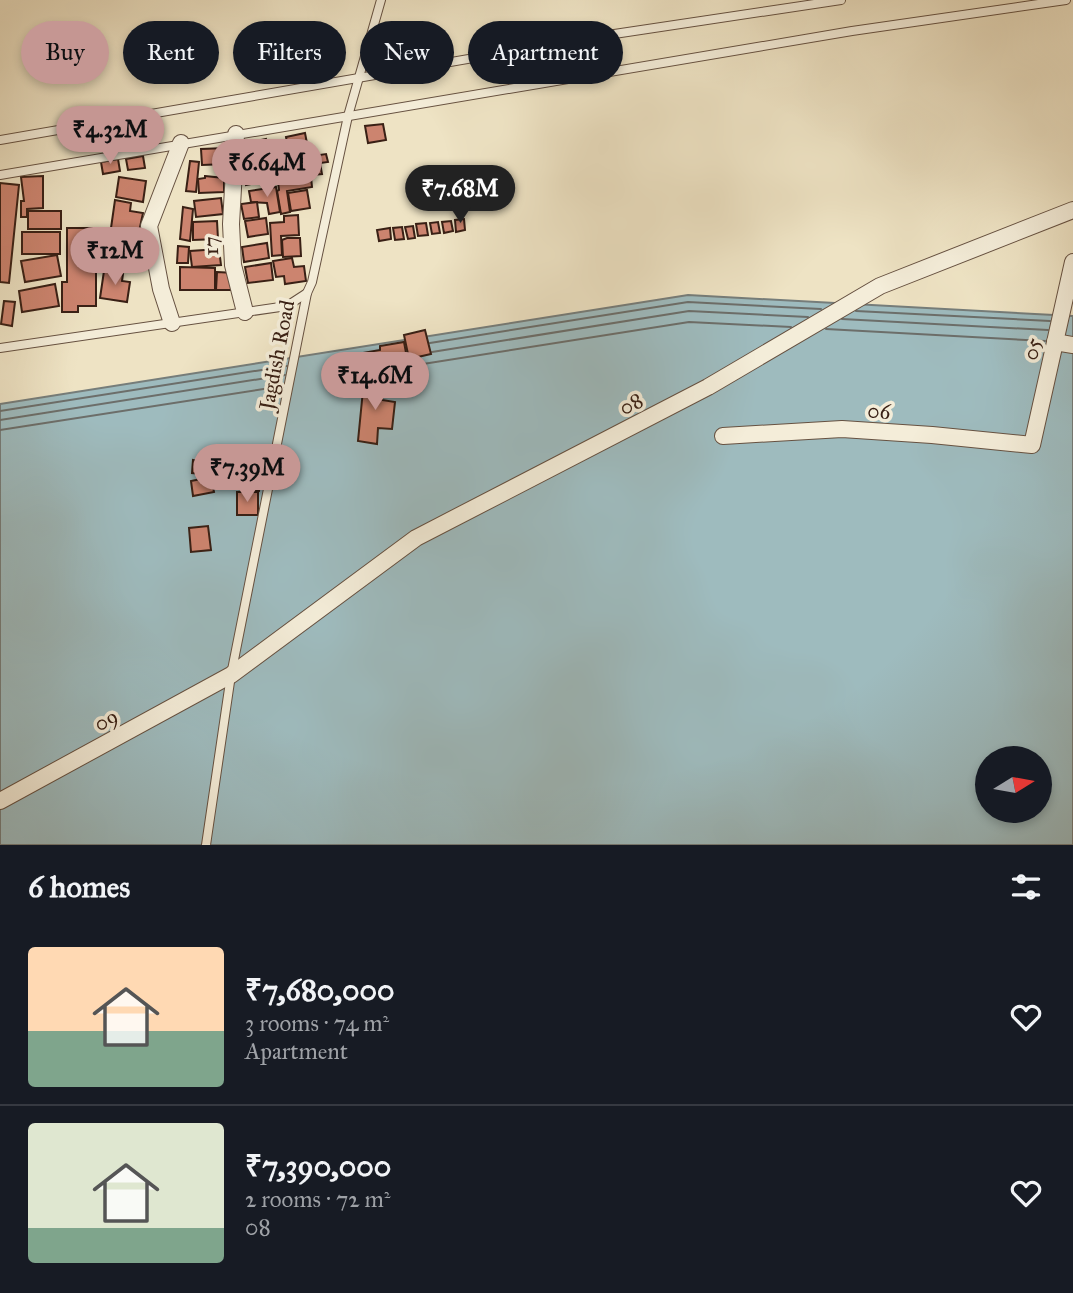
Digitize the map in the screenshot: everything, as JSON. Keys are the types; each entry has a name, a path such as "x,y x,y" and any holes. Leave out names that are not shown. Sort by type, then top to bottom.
{"street":[{"name":"17","path":"236,134 233,265 245,312"},
{"path":"172,323 161,289 149,226 181,143"},
{"name":"08","path":"232,675 416,538 708,387 880,286 1073,210"},
{"name":"05","path":"1032,445 1073,262"},
{"path":"1055,342 1073,345"},
{"name":"06","path":"723,436 842,429 1032,445"},
{"name":"09","path":"0,801 232,675"}],"lane":[{"name":"Jagdish Road","path":"206,845 232,675 307,292 312,282 348,116 381,0"},
{"path":"0,140 601,36 841,0"},
{"path":"0,175 852,31 1066,0"},
{"path":"0,348 288,306 307,292"}],"water":[{"path":"688,295 1073,316 1073,845 0,845 0,404"}],"building":[{"path":"383,124 386,140 368,143 365,126"},
{"path":"305,133 310,159 291,163 286,137"},
{"path":"266,139 274,179 246,185 241,158 250,156 247,143"},
{"path":"285,142 288,164 276,167 272,144"},
{"path":"226,148 227,164 202,165 201,149"},
{"path":"326,154 328,162 320,163 322,174 312,175 309,161"},
{"path":"143,156 145,168 128,170 126,159"},
{"path":"118,159 120,171 103,174 101,162"},
{"path":"190,161 199,162 196,192 186,191"},
{"path":"43,176 43,208 27,209 27,217 21,217 21,201 24,201 21,177"},
{"path":"205,176 224,178 224,192 199,193 198,179"},
{"path":"119,177 146,181 143,202 116,197"},
{"path":"311,177 312,187 287,191 290,212 281,214 278,182"},
{"path":"0,183 19,185 9,283 0,282"},
{"path":"276,187 280,212 269,214 267,203 251,202 249,191"},
{"path":"307,190 310,208 291,211 288,193"},
{"path":"221,198 223,214 196,217 194,201"},
{"path":"115,200 131,203 130,211 143,213 139,232 111,228"},
{"path":"257,202 259,217 244,219 241,204"},
{"path":"183,207 193,209 190,241 180,239"},
{"path":"28,211 61,211 61,229 28,229"},
{"path":"298,215 299,235 281,236 282,255 272,256 270,223 284,222 284,216"},
{"path":"266,218 268,234 248,237 245,221"},
{"path":"464,219 465,230 456,232 455,220"},
{"path":"217,221 218,239 193,240 193,222"},
{"path":"451,221 453,231 444,233 442,222"},
{"path":"438,222 440,233 432,234 430,223"},
{"path":"426,223 428,235 418,236 416,224"},
{"path":"413,226 415,238 408,239 405,227"},
{"path":"402,227 404,239 395,240 393,228"},
{"path":"67,228 96,228 96,306 78,306 78,312 62,312 62,282 67,282"},
{"path":"390,228 391,239 379,241 377,230"},
{"path":"22,232 60,232 60,254 22,254"},
{"path":"110,232 137,236 132,269 105,265"},
{"path":"300,238 301,256 283,257 282,240"},
{"path":"267,243 269,258 244,262 242,247"},
{"path":"178,246 189,247 188,263 177,263"},
{"path":"219,249 221,265 192,267 190,251"},
{"path":"57,255 61,276 25,282 21,261"},
{"path":"292,258 294,267 304,266 306,281 285,284 284,276 276,277 273,261"},
{"path":"271,263 273,280 248,283 245,267"},
{"path":"180,267 215,268 215,290 180,290"},
{"path":"104,271 123,274 122,281 130,282 127,302 100,298"},
{"path":"217,272 234,273 233,290 216,290"},
{"path":"55,284 59,306 22,312 19,291"},
{"path":"4,301 15,302 12,326 1,324"},
{"path":"425,330 431,354 409,359 404,335"},
{"path":"404,342 407,358 382,363 385,378 362,379 357,354"},
{"path":"364,380 384,382 382,400 395,402 392,429 378,428 377,444 358,441"},
{"path":"193,460 214,463 212,475 192,473"},
{"path":"242,470 262,472 259,491 239,489"},
{"path":"211,477 214,492 193,496 191,481"},
{"path":"237,492 258,492 258,515 237,515"},
{"path":"208,526 211,550 191,552 189,528"}]}
